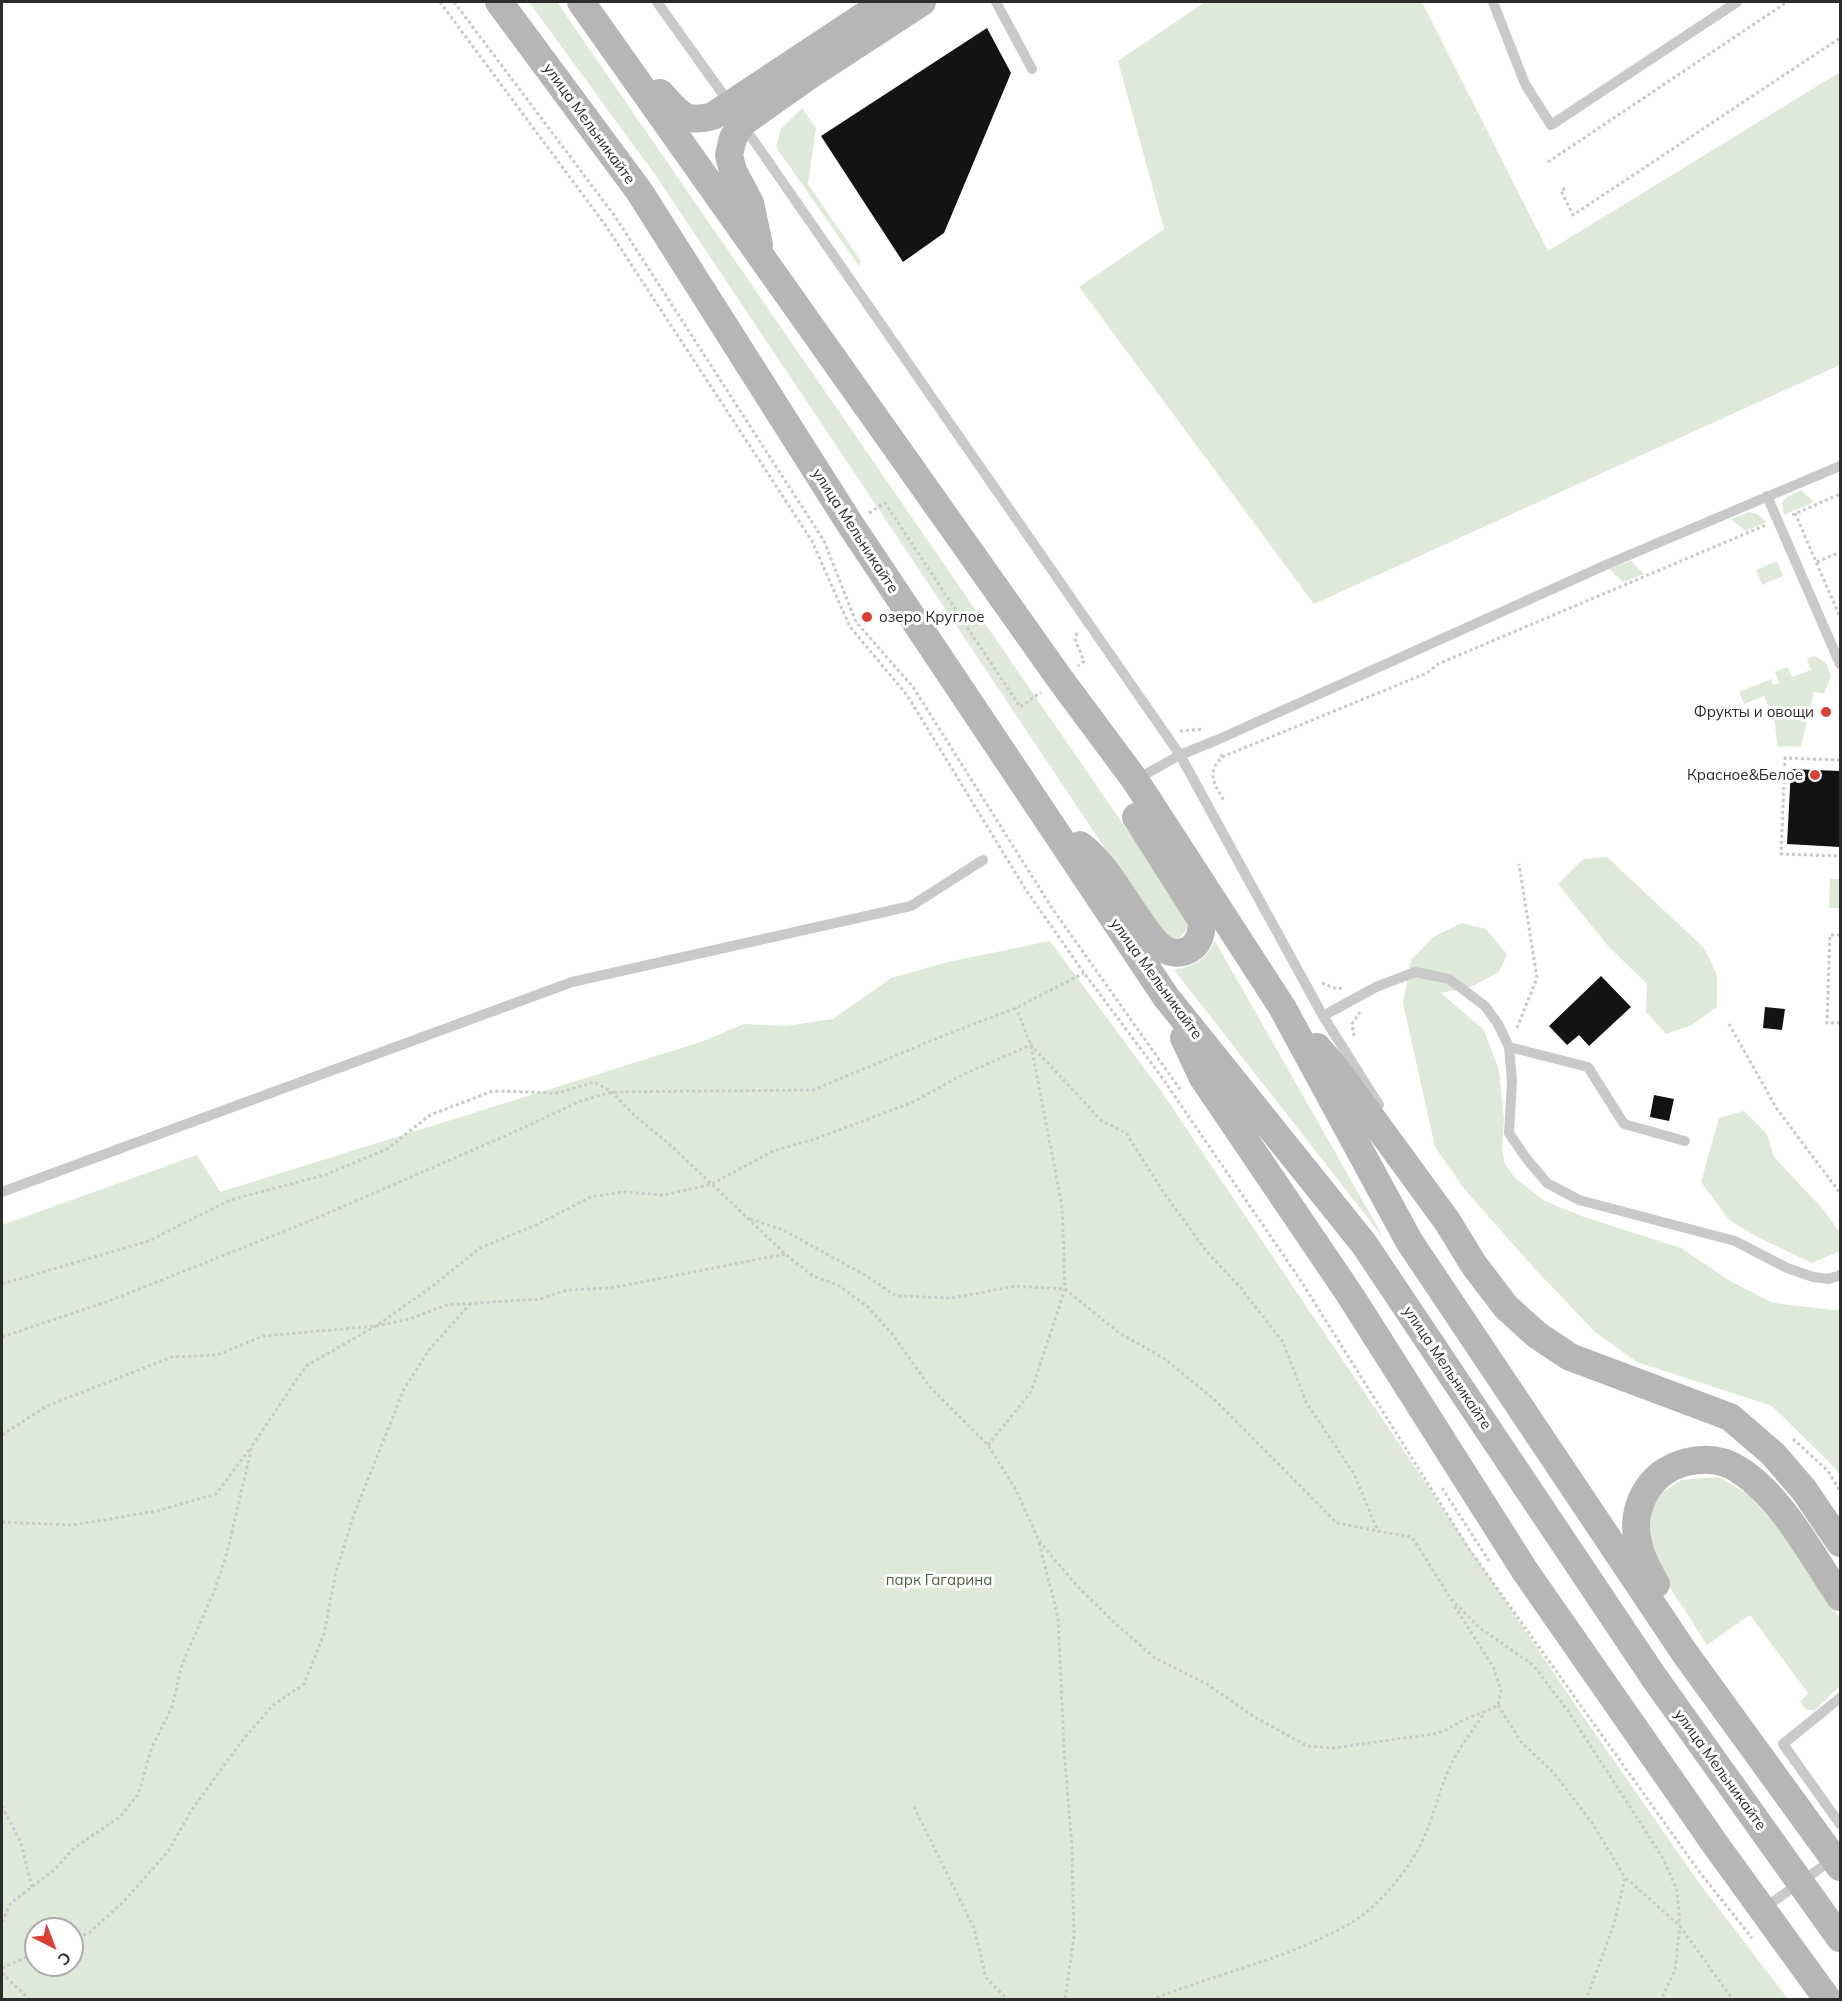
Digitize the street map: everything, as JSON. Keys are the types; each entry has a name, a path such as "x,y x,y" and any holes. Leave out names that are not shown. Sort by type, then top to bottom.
{"main road":[{"name":"улица Мельникайте","path":"499,2 639,191 856,534 1166,998 1364,1244 1653,1676 1840,1938"},
{"path":"580,2 1073,698 1135,780 1282,1007 1409,1241 1684,1652 1840,1867"},
{"path":"761,256 750,203 733,171 729,155 736,114 885,2"},
{"path":"626,67 654,87 685,117 698,120 736,114 816,71 922,2"},
{"path":"1047,821 1084,848 1163,949 1172,953 1183,952 1198,942 1202,933 1202,921 1105,770 1073,698"},
{"path":"1166,998 1203,1078 1350,1295 1526,1570 1708,1834 1828,2000"},
{"path":"1282,1007 1336,1069 1447,1221 1474,1264 1506,1307 1537,1335 1570,1357 1730,1417 1773,1454 1804,1490 1840,1543"},
{"path":"1684,1652 1671,1610 1647,1569 1638,1545 1636,1524 1639,1504 1648,1486 1664,1471 1676,1465 1715,1460 1737,1468 1758,1484 1776,1503 1840,1597"}],"lane":[{"path":"657,2 1180,754 1323,1016 1447,1221"},
{"path":"996,2 1032,69"},
{"path":"1492,2 1525,84 1551,125 1737,2"},
{"path":"1135,780 1180,754 1217,740 1587,574 1840,466"},
{"path":"1767,496 1840,664"},
{"path":"2,1192 572,981 911,906 983,860"},
{"path":"1323,1016 1376,987 1415,972 1449,979 1485,1006 1498,1024 1509,1047 1512,1081 1509,1132 1526,1158 1547,1183 1579,1200 1735,1241 1787,1268 1813,1277 1829,1279 1840,1275"},
{"path":"1509,1047 1588,1067 1624,1124 1685,1141"},
{"path":"1840,1698 1782,1744 1840,1824"},
{"path":"1763,1910 1840,1854"}],"path":[{"path":"440,2 606,226 812,541 850,627 907,696 1026,890 1084,973 1161,1076 1299,1278 1469,1549 1701,1874 1758,1945"},
{"path":"454,2 614,215 824,540 856,622 913,687 1052,908 1184,1094"},
{"path":"1548,162 1787,2"},
{"path":"1565,188 1561,191 1573,215 1840,38"},
{"path":"1222,758 1427,673 1438,664 1840,494"},
{"path":"1796,513 1839,607 1840,617"},
{"path":"1817,562 1840,552"},
{"path":"1840,760 1785,758 1781,854 1840,856"},
{"path":"1509,1047 1537,978 1518,864"},
{"path":"1840,935 1830,935 1827,1023 1840,1023"},
{"path":"2,1337 109,1301 294,1228 581,1101 612,1092 813,1090 1016,1008 1084,973"},
{"path":"988,1445 1031,1392 1065,1289 1062,1206 1031,1045 1016,1008"},
{"path":"1729,1024 1777,1109 1840,1193"},
{"path":"2,1522 73,1525 158,1510 216,1494 252,1446 306,1366 376,1326 430,1288 480,1248 536,1225 591,1197 622,1192 664,1195 712,1184 773,1151 815,1140 911,1104 964,1074 1031,1045"},
{"path":"1031,1045 1102,1121 1126,1133 1164,1193 1207,1252 1240,1287 1283,1342 1306,1402 1354,1474 1378,1531"},
{"path":"2,1284 149,1241 230,1200 325,1176 387,1149 430,1115 493,1091 559,1093 594,1082 612,1092 785,1254 813,1276 838,1285 867,1306 893,1335 929,1386 988,1445 1016,1490 1039,1541 1058,1617 1064,1749 1072,1847 1074,1936 1065,2000"},
{"path":"748,1218 783,1230 865,1275 896,1296 952,1298 1015,1286 1065,1289 1118,1332 1165,1359 1216,1401 1337,1523 1412,1537 1494,1668 1501,1690 1498,1705 1521,1742 1553,1772 1593,1824 1625,1878 1680,1926 1733,2000"},
{"path":"2,1435 47,1406 172,1358 217,1355 263,1336 376,1326 409,1319 447,1305 540,1299 567,1290 611,1288 785,1254"},
{"path":"84,1935 89,1933 124,1901 167,1853 193,1808 241,1742 273,1705 304,1684 324,1634 336,1572 354,1514 404,1389 429,1350 472,1302"},
{"path":"2,1922 11,1903 55,1869 74,1848 120,1817 138,1795 152,1747 172,1707 182,1664 218,1581 228,1549 252,1446"},
{"path":"1439,1482 1489,1562"},
{"path":"1039,1541 1079,1588 1155,1658 1207,1684 1253,1716 1307,1746 1333,1748 1434,1734 1449,1730 1498,1705"},
{"path":"1451,1599 1480,1628 1533,1665 1568,1711 1664,1858 1677,1890 1680,1926 1675,1970 1661,2000"},
{"path":"1151,2000 1185,1986 1286,1954 1352,1922 1387,1893 1414,1857 1430,1824 1450,1768 1484,1714"},
{"path":"2,1806 21,1843 32,1887"},
{"path":"914,1808 974,1928 986,1978 1008,2000"},
{"path":"1586,2000 1614,1924 1625,1878"},
{"path":"2,1968 24,1958"},
{"path":"2,1973 30,2000"}],"green space":[{"path":"529,2 557,2 1185,914 1186,928 1179,938 1171,939 1163,935 656,176"},
{"path":"1205,2 1422,2 1548,251 1840,72 1840,365 1314,604 1079,287 1164,229 1118,61"},
{"path":"802,108 816,128 808,184 861,261 859,266 776,147 781,129"},
{"path":"1801,490 1814,502 1784,515 1782,503 1787,497"},
{"path":"1749,512 1757,514 1767,522 1746,531 1731,519"},
{"path":"1631,561 1644,574 1623,582 1609,569"},
{"path":"1777,561 1783,576 1762,585 1756,570"},
{"path":"1815,656 1826,663 1831,676 1824,693 1814,692 1801,747 1777,746 1775,723 1764,696 1744,704 1739,692 1771,679 1773,685 1779,683 1775,672 1787,667 1792,677 1811,670 1807,658"},
{"path":"1607,857 1704,948 1717,975 1717,1007 1692,1025 1666,1034 1646,1012 1647,984 1608,946 1558,884 1583,859"},
{"path":"1830,879 1840,879 1840,908 1829,908"},
{"path":"1462,923 1486,929 1507,954 1499,972 1473,986 1441,993 1484,1030 1499,1070 1504,1119 1502,1149 1505,1164 1515,1178 1545,1201 1584,1217 1681,1248 1732,1282 1773,1303 1840,1309 1840,1476 1834,1467 1772,1406 1637,1362 1595,1332 1465,1190 1435,1147 1403,1003 1411,960 1433,937"},
{"name":"парк Гагарина","path":"1050,941 1161,1091 1583,1716 1697,1880 1788,1999 2,1999 2,1225 197,1155 220,1192 701,1042 744,1024 786,1026 833,1019 891,978 948,962"},
{"path":"1215,941 1385,1240 1174,970 1199,961"},
{"path":"1744,1111 1767,1134 1774,1157 1822,1208 1840,1233 1840,1251 1812,1263 1759,1238 1729,1220 1701,1182 1719,1118"},
{"path":"1719,1477 1749,1495 1783,1533 1840,1618 1840,1686 1815,1710 1806,1710 1800,1702 1808,1693 1750,1615 1707,1645 1653,1561 1646,1537 1650,1514 1660,1494 1681,1480"}],"building":[{"path":"987,28 1011,73 944,233 903,262 821,136"},
{"path":"1791,769 1840,771 1840,847 1787,844"},
{"path":"1601,976 1631,1007 1589,1046 1579,1035 1567,1045 1549,1026"},
{"path":"1765,1007 1785,1009 1782,1030 1763,1028"},
{"path":"1654,1095 1674,1099 1669,1121 1650,1117"}],"place":[{"name":"озеро Круглое","path":"867,617"},
{"name":"Фрукты и овощи","path":"1826,712"},
{"name":"Красное&Белое","path":"1815,775"}]}
